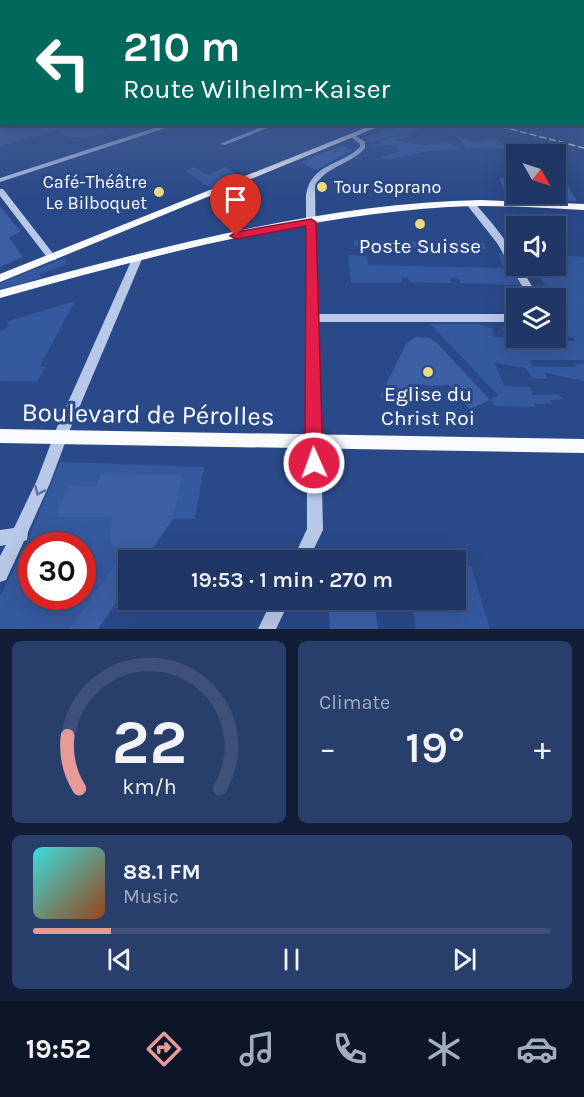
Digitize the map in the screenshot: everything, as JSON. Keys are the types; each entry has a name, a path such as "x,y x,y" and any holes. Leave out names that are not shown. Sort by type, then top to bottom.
{"main road":[{"path":"0,278 347,138"},
{"path":"0,294 136,259 236,236 311,222 409,208 470,203 584,207"},
{"name":"Boulevard de Pérolles","path":"0,436 584,446"}],"street":[{"path":"0,180 130,138"},
{"path":"223,144 238,138"},
{"path":"305,550 315,530 311,222 308,198 310,185 320,172 360,151 363,143 356,138"},
{"path":"0,191 52,258"},
{"path":"470,203 506,250"},
{"path":"22,532 136,259"},
{"path":"311,318 506,318"},
{"path":"0,538 18,535"},
{"path":"0,574 18,540"},
{"path":"267,629 276,610"}],"shaded area":[{"path":"0,138 29,138 0,146"},
{"path":"366,138 385,138 371,142"},
{"path":"388,138 403,138 395,141 423,145 450,143 459,149 429,151 385,160 381,157 400,151 393,145 372,146"},
{"path":"459,138 476,143 495,139 506,146 506,149 465,148"},
{"path":"194,167 207,175 226,167 241,177 212,189 186,171"},
{"path":"354,240 484,243 486,249 354,246"},
{"path":"498,253 504,253 506,257 506,276 516,276 520,285 460,283 459,279 450,278 451,283 409,282 408,278 401,278 402,283 351,283 348,255 367,256 368,265 504,268"},
{"path":"566,256 584,257 584,360 530,360 532,366 576,367 575,364 584,364 584,381 545,373 547,379 533,378 525,368 495,363 504,386 530,387 533,395 557,394 564,399 550,400 552,404 534,404 535,407 496,406 490,400 498,395 430,324 478,324 492,328 495,337 506,337 506,348 566,348 566,341 575,341 573,337 566,336 566,327 568,327 566,323 566,288 546,288 540,276 566,276"},
{"path":"65,258 64,266 39,274 41,278 0,289 0,283"},
{"path":"75,301 40,366 46,367 37,382 0,381 0,331 6,329 9,321"},
{"path":"60,462 204,467 195,519 173,519 181,474 101,473 96,486 68,485 57,516 113,517 112,537 119,550 118,560 96,591 96,532 31,532"},
{"path":"18,562 18,610 82,610 69,629 0,629 0,596"},
{"path":"466,566 471,566 490,629 416,629 413,610 466,610"}],"building":[{"path":"341,145 352,150 316,170 301,162"},
{"path":"499,178 506,178 506,195"},
{"path":"566,183 577,201 566,200"},
{"path":"0,206 21,232 9,237 23,257 0,267"},
{"name":"Eglise du Christ Roi","path":"415,337 430,338 437,343 490,400 470,409 449,385 415,384 404,408 380,397 406,344"},
{"path":"101,473 182,474 173,519 152,550 118,550 112,544 110,536 112,517 56,517 68,485 96,486"},
{"path":"118,560 118,600 98,629 69,629 82,610 96,610 96,591"},
{"path":"329,610 375,610 378,629 330,629"}],"railway":[{"path":"547,138 584,148"}],"place":[{"name":"Tour Soprano","path":"322,187"},
{"name":"Café-Théâtre Le Bilboquet","path":"159,192"},
{"name":"Poste Suisse","path":"420,224"},
{"name":"Eglise du Christ Roi","path":"428,372"}],"route":[{"path":"236,236 311,222 311,368 314,463"}]}
